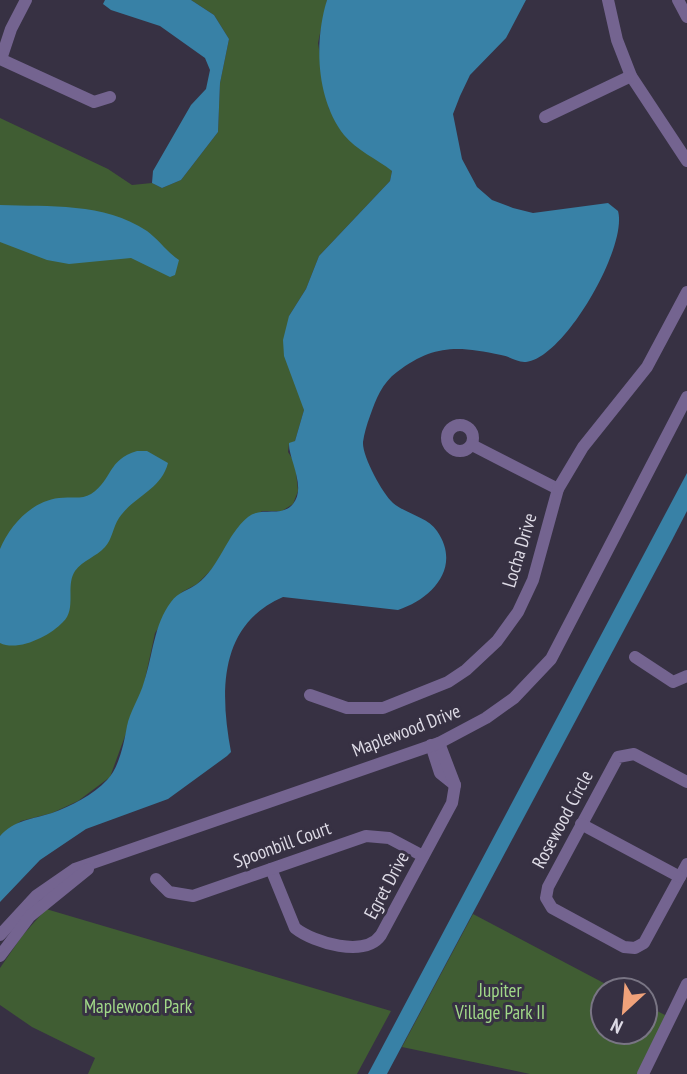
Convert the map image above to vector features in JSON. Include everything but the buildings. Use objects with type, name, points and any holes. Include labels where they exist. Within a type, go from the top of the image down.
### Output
[{"type":"street","points":[[26,0],[0,59],[94,102],[110,97]]},
{"type":"street","points":[[608,0],[617,40],[631,76],[687,161]]},
{"type":"street","points":[[678,0],[687,17]]},
{"type":"street","points":[[545,117],[631,76]]},
{"type":"street","name":"Locha Drive","points":[[310,695],[347,708],[383,708],[431,690],[474,664],[504,633],[524,600],[558,489],[583,447],[634,386],[687,292]]},
{"type":"street","name":"Maplewood Drive","points":[[0,935],[22,909],[55,881],[75,869],[435,744],[486,718],[514,698],[551,659],[687,397]]},
{"type":"street","points":[[472,445],[558,489]]},
{"type":"street","points":[[635,657],[673,682],[687,676]]},
{"type":"street","name":"Egret Drive","points":[[271,869],[295,928],[306,934],[361,948],[373,944],[452,803],[455,785],[442,776],[435,744]]},
{"type":"street","name":"Rosewood Circle","points":[[687,782],[634,754],[623,754],[614,762],[548,887],[546,898],[552,908],[624,947],[635,948],[644,943],[687,864]]},
{"type":"street","points":[[581,824],[680,877]]},
{"type":"street","name":"Spoonbill Court","points":[[156,879],[169,892],[193,896],[372,835],[389,838],[423,856]]},
{"type":"street","name":"Maplewood Drive","points":[[0,956],[30,916],[97,863]]},
{"type":"street","points":[[643,1074],[687,984]]},
{"type":"green space","points":[[191,0],[327,0],[318,43],[329,109],[392,171],[390,181],[319,256],[306,289],[289,316],[304,410],[295,441],[289,444],[288,452],[295,463],[298,491],[293,504],[282,511],[262,511],[237,531],[212,569],[197,584],[182,592],[155,633],[144,684],[110,777],[78,801],[52,813],[21,821],[0,836],[0,118],[108,169],[132,185],[152,183],[162,188],[181,180],[218,132],[220,83],[229,39],[214,15]]},
{"type":"green space","name":"Maplewood Park","points":[[46,909],[391,1011],[357,1074],[88,1074],[95,1058],[32,1027],[0,1005],[0,968],[22,936]]},
{"type":"green space","name":"Jupiter Village Park II","points":[[473,914],[590,976],[589,1046],[651,1046],[637,1074],[530,1074],[402,1047]]},
{"type":"green space","name":"Jupiter Village Park II","points":[[659,1012],[667,1016],[659,1031]]},
{"type":"water","points":[[105,0],[191,0],[214,15],[229,39],[220,83],[218,132],[181,180],[162,188],[152,183],[153,171],[191,105],[206,89],[210,70],[205,58],[160,26],[111,10],[103,4]]},
{"type":"water","points":[[327,0],[526,0],[506,38],[470,75],[460,96],[453,114],[462,159],[477,187],[492,200],[513,208],[533,213],[608,203],[618,211],[619,227],[613,249],[604,273],[575,322],[542,356],[523,362],[472,350],[435,352],[397,372],[380,392],[363,442],[366,456],[393,503],[433,526],[444,544],[445,569],[432,590],[398,610],[283,597],[262,609],[246,625],[235,643],[228,663],[225,707],[231,752],[168,799],[86,829],[40,860],[0,902],[0,836],[18,823],[52,813],[81,800],[101,785],[115,769],[128,720],[144,682],[157,630],[171,602],[205,577],[240,524],[248,517],[259,512],[288,508],[297,497],[298,481],[289,443],[295,441],[304,410],[284,356],[283,340],[289,316],[306,289],[319,256],[390,181],[392,171],[344,135],[328,105],[319,52]]},
{"type":"water","points":[[0,205],[57,206],[113,215],[147,231],[179,260],[175,275],[170,277],[131,258],[69,264],[47,260],[0,242]]},
{"type":"water","points":[[137,451],[147,451],[168,463],[160,480],[119,518],[105,547],[75,571],[67,617],[50,632],[33,641],[16,645],[0,643],[0,549],[10,531],[23,516],[40,504],[59,498],[91,494],[120,459]]},
{"type":"water","points":[[687,473],[687,511],[671,542],[387,1074],[368,1074]]}]
